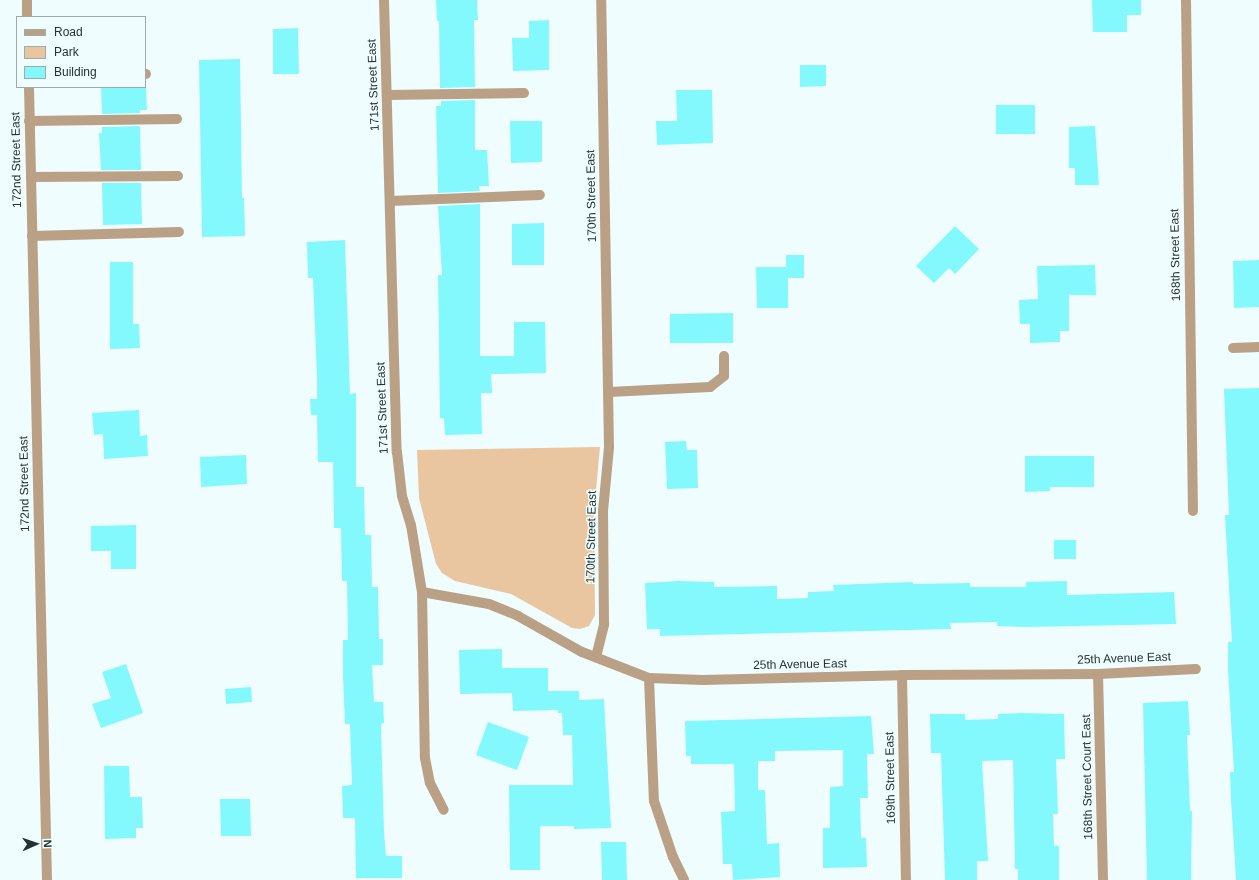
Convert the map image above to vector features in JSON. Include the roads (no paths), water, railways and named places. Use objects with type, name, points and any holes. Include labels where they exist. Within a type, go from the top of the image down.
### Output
[{"type":"street","points":[[26,0],[27,16]]},
{"type":"street","name":"171st Street East","points":[[384,0],[398,452],[402,496],[411,526],[422,592],[425,758],[430,783],[444,810]]},
{"type":"street","name":"170th Street East","points":[[596,657],[604,624],[603,512],[610,447],[601,0]]},
{"type":"street","name":"168th Street East","points":[[1186,0],[1193,511]]},
{"type":"street","name":"172nd Street East","points":[[28,88],[47,880]]},
{"type":"street","points":[[387,95],[524,93]]},
{"type":"street","points":[[29,122],[177,119]]},
{"type":"street","points":[[31,177],[178,176]]},
{"type":"street","points":[[390,201],[540,196]]},
{"type":"street","points":[[32,236],[179,232]]},
{"type":"street","points":[[1232,348],[1259,347]]},
{"type":"street","points":[[609,392],[710,388],[724,376],[724,356]]},
{"type":"street","name":"25th Avenue East","points":[[422,592],[489,604],[596,657],[649,678],[703,680],[902,675],[1098,674],[1196,669]]},
{"type":"street","name":"168th Street Court East","points":[[1098,674],[1104,880]]},
{"type":"street","name":"169th Street East","points":[[902,675],[906,880]]},
{"type":"street","points":[[649,678],[654,801],[673,857],[684,880]]}]
